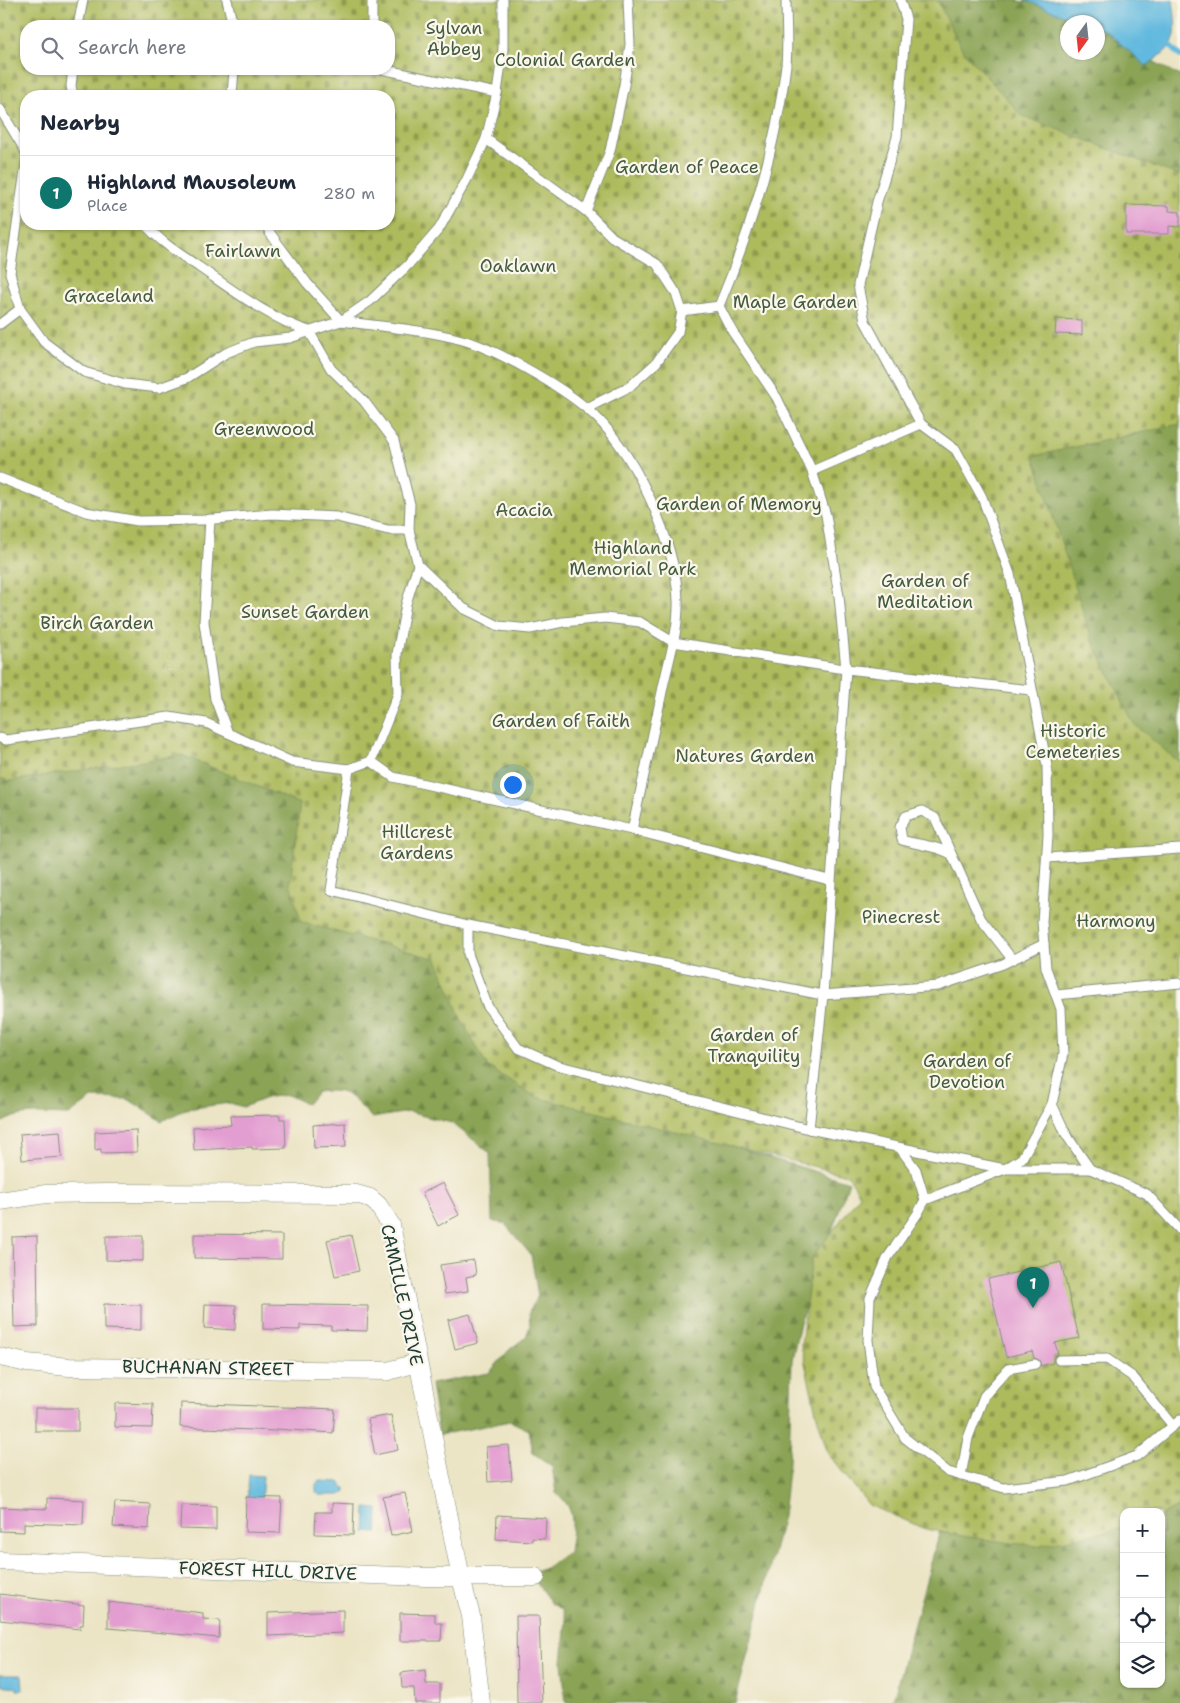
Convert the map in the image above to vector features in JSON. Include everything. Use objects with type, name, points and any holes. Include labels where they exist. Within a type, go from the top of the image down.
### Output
[{"type":"street","name":"CAMILLE DRIVE","points":[[0,1201],[46,1194],[296,1192],[356,1194],[370,1198],[378,1205],[391,1225],[461,1578],[472,1616],[481,1703]]},
{"type":"street","name":"BUCHANAN STREET","points":[[0,1357],[27,1363],[69,1367],[388,1370],[417,1363]]},
{"type":"street","name":"FOREST HILL DRIVE","points":[[0,1562],[461,1578],[536,1577]]},
{"type":"lane","points":[[79,20],[84,0]]},
{"type":"lane","points":[[227,0],[232,20]]},
{"type":"lane","points":[[372,0],[372,20]]},
{"type":"lane","points":[[20,205],[10,273],[20,309],[44,342],[84,372],[125,384],[159,388],[187,378],[226,353],[254,342],[290,338],[341,321],[370,301],[408,265],[439,229],[486,139],[497,93],[503,49],[503,0]]},
{"type":"lane","points":[[586,211],[610,151],[624,85],[630,45],[628,0]]},
{"type":"lane","points":[[786,0],[786,63],[773,143],[751,223],[719,306],[732,331],[777,398],[812,471],[826,515],[839,596],[846,669],[829,880],[823,995],[809,1129]]},
{"type":"lane","points":[[900,0],[906,19],[897,137],[877,202],[858,285],[865,321],[921,424],[956,450],[982,497],[1010,574],[1047,766],[1047,858],[1042,922],[1046,968],[1061,1009],[1064,1054],[1052,1104],[1022,1158],[1005,1169],[924,1200]]},
{"type":"lane","points":[[395,72],[497,93]]},
{"type":"lane","points":[[72,75],[72,90]]},
{"type":"lane","points":[[232,90],[234,75]]},
{"type":"lane","points":[[0,109],[20,141]]},
{"type":"lane","points":[[486,139],[586,211],[612,237],[657,264],[676,293],[682,311],[678,332],[656,364],[628,387],[587,408]]},
{"type":"lane","points":[[0,738],[6,740],[170,717],[206,724],[292,762],[348,769],[371,761],[398,694],[397,654],[406,604],[418,565],[409,530],[410,504],[394,441],[364,401],[331,369],[309,332],[284,323],[156,237],[150,230]]},
{"type":"lane","points":[[269,230],[308,283],[341,321],[417,331],[474,344],[528,371],[587,408],[618,443],[650,498],[672,555],[678,602],[673,642],[632,830]]},
{"type":"lane","points":[[682,311],[719,306]]},
{"type":"lane","points":[[0,324],[20,309]]},
{"type":"lane","points":[[812,471],[921,424]]},
{"type":"lane","points":[[0,478],[86,512],[138,521],[210,519],[272,514],[337,517],[388,530],[409,530]]},
{"type":"lane","points":[[210,519],[204,622],[215,699],[228,733]]},
{"type":"lane","points":[[418,565],[463,608],[499,626],[530,629],[605,618],[640,622],[673,642],[846,669],[1031,690]]},
{"type":"lane","points":[[371,761],[393,777],[632,830],[829,880]]},
{"type":"lane","points":[[348,769],[331,890],[468,925],[823,995],[938,986],[1012,959],[1044,944]]},
{"type":"lane","points":[[949,853],[936,846],[917,845],[902,840],[900,827],[906,816],[922,811],[936,818],[949,853],[981,920],[1012,959]]},
{"type":"lane","points":[[1047,858],[1180,849]]},
{"type":"lane","points":[[468,925],[468,954],[488,1008],[518,1048],[556,1066],[809,1129],[1005,1169],[1090,1169],[1147,1194],[1180,1230]]},
{"type":"lane","points":[[1056,996],[1180,983]]},
{"type":"lane","points":[[1052,1104],[1066,1136],[1090,1169]]},
{"type":"lane","points":[[900,1148],[916,1170],[924,1200],[918,1214],[888,1257],[870,1298],[868,1340],[874,1387],[906,1438],[948,1472],[1004,1488],[1068,1481],[1138,1456],[1176,1423],[1133,1377],[1107,1359],[1059,1360]]},
{"type":"lane","points":[[961,1476],[968,1438],[984,1396],[1008,1370],[1035,1364]]},
{"type":"green space","name":"Highland Memorial Park","points":[[0,0],[937,0],[963,51],[1022,116],[1180,176],[1180,424],[1034,456],[1092,640],[1134,724],[1180,763],[1180,1506],[1165,1513],[1165,1508],[1120,1508],[1120,1529],[1036,1546],[974,1538],[926,1529],[869,1505],[828,1454],[816,1412],[801,1345],[812,1258],[860,1195],[848,1175],[536,1097],[487,1066],[462,1021],[437,959],[301,922],[290,883],[300,804],[182,755],[10,781],[0,778]]},
{"type":"green space","points":[[899,0],[1015,0],[1025,2],[1043,0],[1081,15],[1060,15],[1060,60],[1105,60],[1105,27],[1113,39],[1180,76],[1180,204],[1072,181]]},
{"type":"green space","points":[[918,355],[1067,440],[1131,436],[1180,420],[1180,779],[1138,806]]},
{"type":"green space","points":[[143,727],[250,761],[450,927],[689,1133],[849,1182],[800,1322],[792,1360],[789,1462],[783,1516],[735,1703],[566,1703],[562,1662],[566,1620],[562,1609],[552,1604],[530,1574],[545,1568],[569,1552],[572,1527],[571,1512],[563,1499],[556,1493],[552,1466],[533,1453],[529,1430],[510,1421],[439,1435],[431,1384],[489,1373],[510,1349],[526,1337],[530,1326],[529,1312],[538,1296],[531,1255],[505,1224],[492,1221],[490,1153],[452,1123],[408,1112],[372,1118],[354,1099],[336,1091],[317,1092],[307,1104],[288,1095],[269,1097],[243,1107],[230,1103],[186,1109],[162,1121],[128,1099],[92,1098],[69,1115],[27,1115],[11,1118],[3,1122],[0,1121],[0,756]]},
{"type":"green space","points":[[1180,1464],[1180,1703],[892,1703],[941,1527]]},
{"type":"water","points":[[1024,0],[1173,0],[1176,23],[1174,39],[1165,52],[1146,66],[1105,30],[1105,15],[1064,15]]},
{"type":"water","points":[[249,1475],[263,1476],[261,1502],[247,1501]]},
{"type":"water","points":[[319,1481],[340,1482],[346,1488],[346,1491],[340,1495],[319,1495],[316,1492],[316,1484]]},
{"type":"water","points":[[366,1508],[378,1509],[377,1533],[365,1532]]},
{"type":"water","points":[[0,1675],[22,1675],[23,1690],[17,1690],[17,1687],[0,1685]]},
{"type":"building","points":[[1126,205],[1169,206],[1169,211],[1180,212],[1180,227],[1169,226],[1169,234],[1126,234]]},
{"type":"building","points":[[1056,319],[1082,320],[1082,335],[1055,334]]},
{"type":"building","points":[[280,1115],[280,1119],[285,1119],[286,1148],[252,1149],[252,1147],[194,1150],[193,1127],[231,1125],[230,1116]]},
{"type":"building","points":[[345,1123],[346,1147],[314,1148],[313,1125]]},
{"type":"building","points":[[136,1130],[137,1152],[101,1153],[101,1149],[95,1150],[95,1132]]},
{"type":"building","points":[[60,1131],[62,1157],[22,1160],[20,1134]]},
{"type":"building","points":[[443,1183],[459,1215],[438,1226],[422,1193]]},
{"type":"building","points":[[194,1234],[282,1235],[282,1259],[194,1258]]},
{"type":"building","points":[[351,1235],[359,1271],[335,1276],[327,1240]]},
{"type":"building","points":[[37,1236],[38,1326],[14,1327],[12,1237]]},
{"type":"building","points":[[106,1236],[143,1236],[143,1261],[106,1260]]},
{"type":"building","points":[[474,1260],[476,1275],[466,1277],[468,1291],[445,1294],[440,1265]]},
{"type":"building","points":[[1061,1262],[1079,1338],[1055,1343],[1058,1354],[1053,1357],[1053,1363],[1041,1366],[1039,1360],[1034,1358],[1032,1351],[1006,1357],[988,1279]]},
{"type":"building","points":[[104,1304],[141,1305],[141,1330],[104,1329]]},
{"type":"building","points":[[205,1304],[236,1305],[235,1330],[204,1328]]},
{"type":"building","points":[[263,1304],[368,1306],[367,1331],[331,1330],[331,1326],[300,1325],[300,1330],[263,1329]]},
{"type":"building","points":[[470,1314],[478,1343],[455,1349],[448,1320]]},
{"type":"building","points":[[115,1403],[153,1404],[152,1428],[115,1427]]},
{"type":"building","points":[[181,1403],[335,1409],[333,1433],[276,1429],[276,1431],[180,1427]]},
{"type":"building","points":[[35,1408],[78,1408],[78,1431],[35,1431]]},
{"type":"building","points":[[391,1415],[398,1450],[375,1455],[368,1419]]},
{"type":"building","points":[[509,1445],[512,1480],[488,1482],[486,1447]]},
{"type":"building","points":[[405,1493],[413,1531],[391,1536],[383,1497]]},
{"type":"building","points":[[246,1497],[282,1498],[280,1533],[245,1532]]},
{"type":"building","points":[[47,1498],[84,1500],[83,1525],[24,1523],[24,1532],[0,1531],[0,1507],[47,1509]]},
{"type":"building","points":[[115,1502],[150,1504],[149,1529],[113,1527]]},
{"type":"building","points":[[332,1503],[354,1504],[353,1535],[315,1534],[316,1512],[332,1512]]},
{"type":"building","points":[[181,1505],[216,1506],[216,1530],[180,1529]]},
{"type":"building","points":[[497,1515],[546,1518],[545,1539],[532,1538],[532,1541],[496,1539]]},
{"type":"building","points":[[0,1594],[84,1605],[83,1625],[80,1625],[80,1629],[0,1620]]},
{"type":"building","points":[[108,1602],[203,1613],[203,1619],[220,1620],[219,1638],[108,1628]]},
{"type":"building","points":[[343,1610],[343,1633],[268,1636],[268,1613]]},
{"type":"building","points":[[400,1613],[435,1614],[435,1623],[442,1623],[441,1641],[400,1641]]},
{"type":"building","points":[[516,1616],[539,1616],[542,1703],[517,1703]]},
{"type":"building","points":[[425,1670],[426,1684],[440,1684],[440,1703],[415,1703],[414,1688],[402,1688],[401,1673]]},
{"type":"waterway","points":[[1171,46],[1180,56]]},
{"type":"place","name":"Highland Mausoleum","points":[[1033,1308]]},
{"type":"park label","name":"Sylvan Abbey","points":[[454,38]]},
{"type":"park label","name":"Colonial Garden","points":[[565,60]]},
{"type":"park label","name":"Garden of Peace","points":[[687,167]]},
{"type":"park label","name":"Fairlawn","points":[[243,251]]},
{"type":"park label","name":"Oaklawn","points":[[518,266]]},
{"type":"park label","name":"Graceland","points":[[109,296]]},
{"type":"park label","name":"Maple Garden","points":[[795,302]]},
{"type":"park label","name":"Greenwood","points":[[264,429]]},
{"type":"park label","name":"Garden of Memory","points":[[739,504]]},
{"type":"park label","name":"Acacia","points":[[524,510]]},
{"type":"park label","name":"Garden of Meditation","points":[[925,591]]},
{"type":"park label","name":"Sunset Garden","points":[[305,612]]},
{"type":"park label","name":"Birch Garden","points":[[97,623]]},
{"type":"park label","name":"Garden of Faith","points":[[561,721]]},
{"type":"park label","name":"Historic Cemeteries","points":[[1073,741]]},
{"type":"park label","name":"Natures Garden","points":[[745,756]]},
{"type":"park label","name":"Hillcrest Gardens","points":[[417,842]]},
{"type":"park label","name":"Pinecrest","points":[[901,917]]},
{"type":"park label","name":"Harmony","points":[[1116,921]]},
{"type":"park label","name":"Garden of Tranquility","points":[[754,1045]]},
{"type":"park label","name":"Garden of Devotion","points":[[967,1071]]}]
